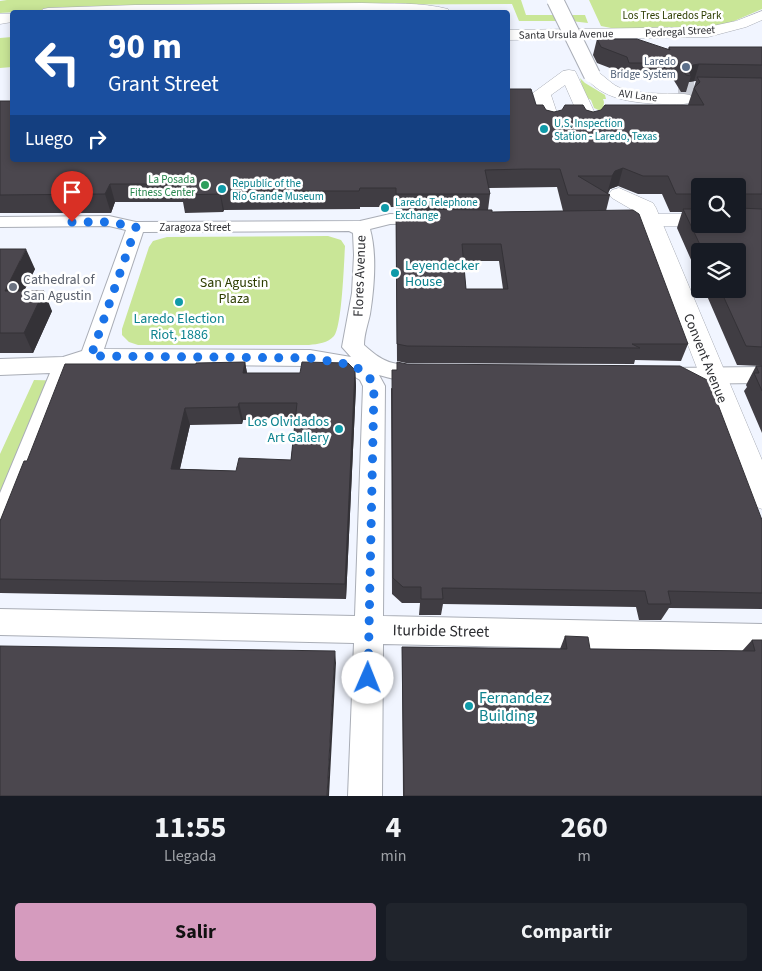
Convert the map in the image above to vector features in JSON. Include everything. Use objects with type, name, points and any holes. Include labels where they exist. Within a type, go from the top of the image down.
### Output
[{"type":"main road","points":[[542,0],[568,57],[571,68],[568,75],[566,92],[570,122],[542,93],[568,75]]},
{"type":"main road","name":"AVI Lane","points":[[555,0],[594,77],[611,91],[621,94],[681,93]]},
{"type":"main road","points":[[84,10],[420,10]]},
{"type":"main road","name":"Pedregal Street","points":[[625,34],[708,32],[741,24],[762,15]]},
{"type":"main road","points":[[510,22],[578,26],[592,31]]},
{"type":"main road","name":"Santa Ursula Avenue","points":[[510,35],[592,31],[625,34]]},
{"type":"main road","points":[[619,194],[641,216],[691,219]]},
{"type":"main road","name":"Convent Avenue","points":[[641,216],[714,376],[762,496]]},
{"type":"street","name":"Zaragoza Street","points":[[0,222],[109,222],[136,227],[360,226],[390,219],[443,219]]},
{"type":"street","name":"Flores Avenue","points":[[353,347],[360,313],[364,234],[360,226]]},
{"type":"street","points":[[91,356],[136,227]]},
{"type":"street","points":[[310,358],[353,347],[377,373]]},
{"type":"street","points":[[0,367],[64,365],[91,356],[310,358],[353,365],[377,373],[445,374]]},
{"type":"street","points":[[0,524],[64,365]]},
{"type":"street","points":[[365,796],[374,386],[377,373]]},
{"type":"street","points":[[651,375],[762,375]]},
{"type":"street","name":"Iturbide Street","points":[[0,622],[762,638]]},
{"type":"green space","points":[[521,0],[526,15],[585,15],[588,23],[571,21],[519,21],[512,4],[112,6],[10,10],[10,12],[0,13],[0,1]]},
{"type":"green space","name":"Los Tres Laredos Park","points":[[589,0],[762,0],[762,9],[725,25],[712,27],[621,30],[601,26]]},
{"type":"green space","points":[[10,37],[10,67],[0,68],[0,38]]},
{"type":"green space","points":[[580,78],[605,95],[606,99],[603,99],[603,112],[594,108],[591,100],[585,97]]},
{"type":"green space","name":"San Agustin Plaza","points":[[328,236],[341,240],[345,246],[339,320],[334,336],[329,340],[309,345],[138,345],[129,342],[122,335],[122,329],[149,247],[153,241],[167,237]]},
{"type":"green space","points":[[34,380],[72,381],[0,563],[0,454]]},
{"type":"building","points":[[597,39],[637,39],[670,50],[669,47],[762,47],[762,65],[699,64],[693,65],[689,70],[691,76],[686,75],[678,63],[629,63],[627,57],[601,47]]},
{"type":"building","points":[[697,77],[762,78],[762,194],[746,194],[746,178],[691,178],[691,194],[676,194],[668,176],[643,176],[623,168],[615,171],[612,176],[578,176],[610,195],[568,195],[560,169],[525,169],[485,170],[490,194],[396,194],[396,188],[360,188],[359,191],[220,191],[220,194],[181,195],[184,184],[110,184],[105,194],[0,195],[0,101],[10,101],[10,162],[510,162],[510,89],[531,89],[536,105],[543,105],[546,110],[554,112],[562,110],[565,105],[583,105],[586,110],[593,112],[601,110],[605,105],[704,105],[694,88],[700,82]]},
{"type":"building","points":[[746,208],[762,209],[762,347],[746,346],[724,298],[746,298],[746,243],[699,243],[694,233],[746,233]]},
{"type":"building","points":[[396,209],[492,210],[492,212],[633,210],[639,214],[688,344],[632,344],[640,348],[407,346],[397,344]],"holes":[[[462,244],[501,244],[508,289],[466,289]]]},
{"type":"building","points":[[683,209],[691,209],[691,226]]},
{"type":"building","points":[[0,249],[26,249],[5,291],[44,291],[24,333],[0,333]]},
{"type":"building","points":[[245,362],[243,373],[300,373],[302,362],[348,363],[355,370],[345,584],[0,579],[0,521],[24,461],[27,461],[65,364]],"holes":[[[239,403],[297,403],[291,460],[239,458],[236,471],[171,469],[185,408],[238,407]]]},
{"type":"building","points":[[397,362],[407,364],[680,366],[709,381],[762,520],[762,593],[668,591],[671,604],[648,604],[645,591],[442,588],[443,599],[421,599],[421,587],[403,587],[393,578],[392,370],[397,370]]},
{"type":"building","points":[[756,366],[762,366],[762,391],[754,373],[759,373]]},
{"type":"building","points":[[565,636],[588,637],[590,649],[755,651],[752,640],[762,640],[762,796],[404,796],[402,647],[567,649]]},
{"type":"building","points":[[0,646],[335,651],[327,796],[0,796]]},
{"type":"tunnel","points":[[678,88],[694,88]]},
{"type":"place","name":"Laredo Bridge System","points":[[686,67]]},
{"type":"place","name":"U.S. Inspection Station - Laredo, Texas","points":[[544,129]]},
{"type":"place","name":"La Posada Fitness Center","points":[[205,185]]},
{"type":"place","name":"Republic of the Rio Grande Museum","points":[[222,189]]},
{"type":"place","name":"Laredo Telephone Exchange","points":[[385,208]]},
{"type":"place","name":"Leyendecker House","points":[[395,273]]},
{"type":"place","name":"Cathedral of San Agustin","points":[[13,287]]},
{"type":"place","name":"Laredo Election Riot, 1886","points":[[179,302]]},
{"type":"place","name":"Los Olvidados Art Gallery","points":[[339,429]]},
{"type":"place","name":"Fernandez Building","points":[[469,706]]},
{"type":"route","points":[[72,222],[109,222],[136,227],[91,356],[310,358],[325,362],[353,365],[361,369],[372,380],[374,386],[368,678]]}]
